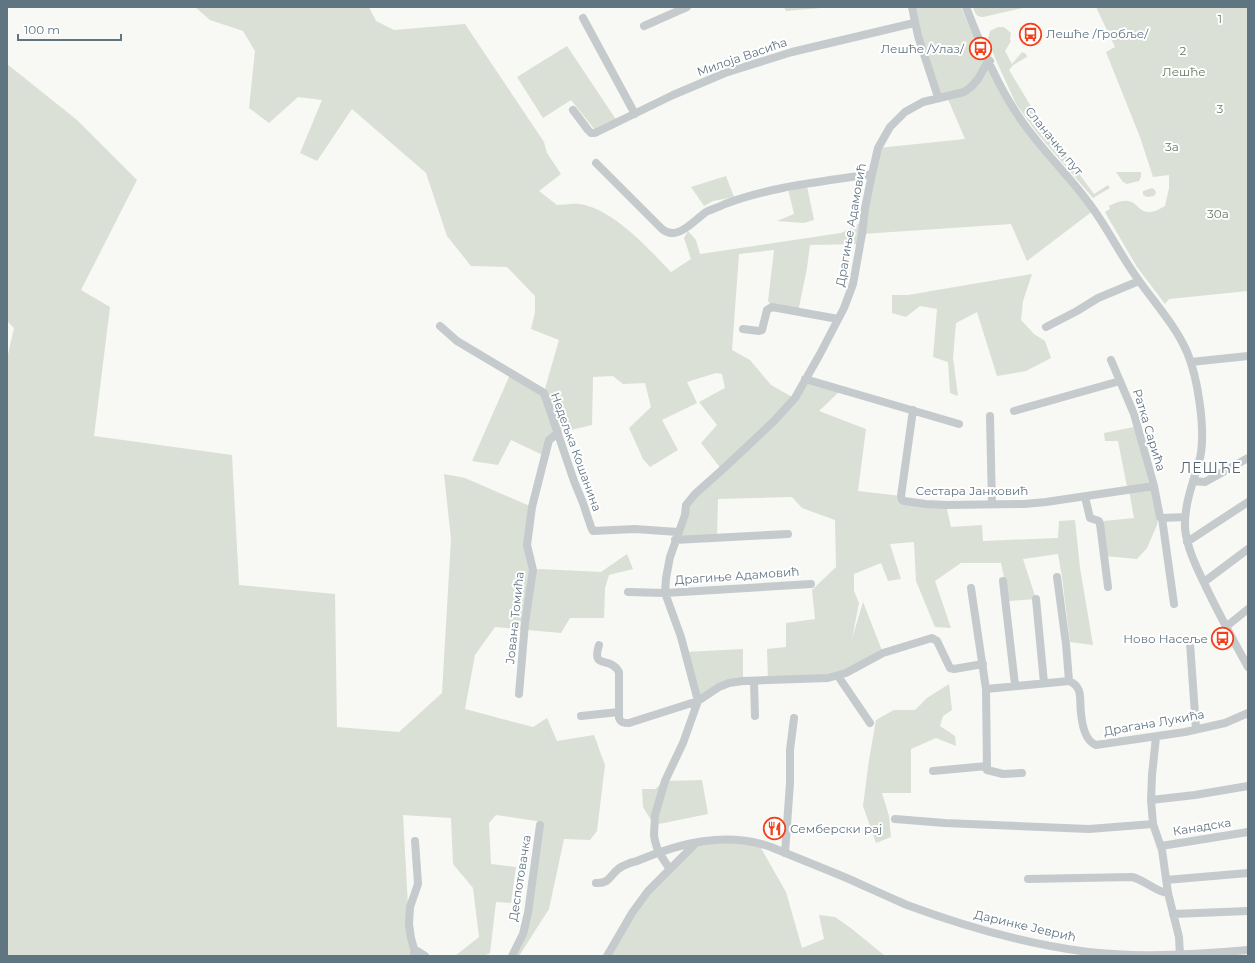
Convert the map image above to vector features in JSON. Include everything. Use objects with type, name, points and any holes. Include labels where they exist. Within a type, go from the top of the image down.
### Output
[{"type":"street","points":[[644,26],[687,7]]},
{"type":"street","points":[[912,7],[914,23],[938,97]]},
{"type":"street","name":"Сланачки пут","points":[[966,7],[1006,97],[1024,124],[1088,201],[1139,281],[1176,331],[1191,362],[1196,383],[1201,423],[1200,458],[1185,517],[1187,542],[1204,582],[1248,666]]},
{"type":"street","points":[[583,18],[635,114]]},
{"type":"street","name":"Милоја Васића","points":[[573,110],[588,130],[593,134],[706,80],[739,68],[792,52],[914,23]]},
{"type":"street","name":"Драгиње Адамовић","points":[[698,701],[681,637],[665,593],[666,578],[677,536],[685,515],[686,504],[795,398],[838,319],[848,300],[853,284],[865,208],[880,142],[894,122],[912,107],[938,97],[959,94],[971,87],[978,79],[987,63],[990,61]]},
{"type":"street","points":[[596,163],[662,229],[671,234],[684,229],[707,212],[738,200],[786,187],[872,174]]},
{"type":"street","points":[[1046,327],[1078,311],[1098,298],[1139,281]]},
{"type":"street","points":[[743,329],[762,330],[767,310],[772,307],[838,319]]},
{"type":"street","name":"Недељка Кошанина","points":[[440,326],[457,341],[544,393],[590,528],[593,531],[635,530],[677,536]]},
{"type":"street","points":[[1191,362],[1248,356]]},
{"type":"street","name":"Ратка Сарића","points":[[1111,360],[1134,414],[1154,486],[1159,515],[1162,518],[1174,604]]},
{"type":"street","points":[[805,379],[959,424]]},
{"type":"street","name":"Ратка Сарића","points":[[1014,411],[1120,381]]},
{"type":"street","name":"Сестара Јанковић","points":[[912,410],[901,496],[902,500],[907,502],[926,504],[1046,502],[1154,486]]},
{"type":"street","points":[[990,416],[992,504]]},
{"type":"street","name":"Јована Томића","points":[[519,694],[525,623],[533,570],[527,545],[532,507],[549,440],[558,433]]},
{"type":"street","points":[[1193,481],[1205,482],[1248,458]]},
{"type":"street","points":[[1085,497],[1090,518],[1099,521],[1100,524],[1108,587]]},
{"type":"street","points":[[1187,542],[1248,502]]},
{"type":"street","points":[[1162,518],[1185,517]]},
{"type":"street","points":[[677,536],[788,534]]},
{"type":"street","points":[[1204,582],[1248,549]]},
{"type":"street","points":[[986,689],[1069,681],[1066,644],[1057,577]]},
{"type":"street","points":[[1003,581],[1015,686]]},
{"type":"street","name":"Драгиње Адамовић","points":[[665,593],[811,584]]},
{"type":"street","points":[[971,588],[986,689],[987,770],[1003,774],[1022,773]]},
{"type":"street","points":[[628,592],[665,593]]},
{"type":"street","points":[[1036,599],[1044,683]]},
{"type":"street","points":[[1227,626],[1248,609]]},
{"type":"street","points":[[599,645],[596,654],[597,659],[601,662],[613,665],[619,672],[620,721],[629,723],[698,701],[719,687],[729,683],[828,678],[838,676],[883,653],[932,638],[937,641],[950,668],[954,669],[983,664]]},
{"type":"street","points":[[1190,643],[1196,729]]},
{"type":"street","points":[[838,676],[870,723]]},
{"type":"street","points":[[754,681],[755,716]]},
{"type":"street","name":"Драгана Лукића","points":[[1069,681],[1076,685],[1079,690],[1081,714],[1086,736],[1092,744],[1096,745],[1156,737],[1225,723],[1248,713]]},
{"type":"street","points":[[669,868],[658,851],[654,835],[655,815],[666,781],[698,701]]},
{"type":"street","points":[[581,716],[619,712]]},
{"type":"street","points":[[785,853],[790,783],[790,750],[794,718]]},
{"type":"street","points":[[1156,737],[1151,800],[1153,824],[1161,846],[1168,893],[1179,937],[1180,955]]},
{"type":"street","points":[[933,771],[987,766]]},
{"type":"street","points":[[1151,800],[1195,795],[1248,786]]},
{"type":"street","points":[[895,819],[1089,830],[1153,824]]},
{"type":"street","name":"Деспотовачка","points":[[512,956],[522,934],[528,913],[540,825]]},
{"type":"street","name":"Канадска","points":[[1161,846],[1248,832]]},
{"type":"street","name":"Даринке Јеврић","points":[[658,851],[715,839],[731,839],[758,843],[908,905],[977,929],[1046,945],[1088,952],[1125,954],[1180,955],[1248,950]]},
{"type":"street","points":[[415,841],[418,884],[410,908],[409,924],[414,954],[418,951],[425,956]]},
{"type":"street","points":[[607,956],[632,913],[644,896],[669,868],[695,843]]},
{"type":"street","points":[[596,883],[608,881],[617,870],[623,866],[658,851]]},
{"type":"street","points":[[1166,880],[1248,873]]},
{"type":"street","points":[[1028,879],[1132,877],[1138,878],[1161,892],[1168,893]]},
{"type":"street","points":[[1173,914],[1248,911]]},
{"type":"green space","points":[[195,7],[369,7],[376,21],[394,30],[465,24],[544,142],[547,153],[561,174],[539,191],[557,205],[579,204],[591,207],[604,213],[629,230],[671,272],[691,259],[684,238],[688,231],[696,240],[700,254],[841,233],[864,221],[878,148],[965,139],[947,97],[938,97],[912,7],[961,7],[975,40],[980,38],[1006,97],[1094,210],[1027,261],[1011,224],[862,234],[861,244],[810,245],[798,312],[772,307],[768,301],[774,250],[739,254],[732,350],[750,360],[771,385],[794,398],[805,379],[841,390],[819,411],[866,429],[858,491],[901,496],[901,498],[946,505],[951,527],[982,525],[983,541],[1058,538],[1059,521],[1075,520],[1080,568],[1093,645],[1070,642],[1058,554],[1023,559],[1036,599],[1009,601],[1001,563],[961,563],[935,581],[951,628],[935,627],[916,581],[914,542],[890,544],[901,579],[888,581],[881,563],[854,574],[854,591],[859,603],[852,639],[863,602],[883,653],[847,673],[768,681],[767,649],[786,647],[786,623],[815,619],[812,590],[836,567],[835,520],[802,508],[792,497],[718,499],[717,537],[675,540],[686,505],[722,470],[701,443],[717,425],[699,402],[725,388],[722,374],[716,373],[687,382],[697,403],[662,420],[678,450],[650,467],[643,459],[629,428],[651,407],[645,383],[623,384],[613,376],[593,377],[592,425],[558,433],[545,456],[511,440],[498,465],[472,461],[512,370],[544,392],[559,340],[531,329],[535,312],[535,296],[507,267],[471,266],[447,236],[426,173],[352,109],[317,161],[300,153],[322,100],[298,97],[269,123],[249,108],[255,51],[243,31],[210,20]]},
{"type":"green space","points":[[784,7],[821,7],[821,8],[786,11]]},
{"type":"green space","points":[[973,7],[1027,7],[981,17],[975,13]]},
{"type":"green space","name":"Лешће","points":[[1096,7],[1248,7],[1248,291],[1169,299],[1165,304],[1137,267],[1106,214],[1105,212],[1110,209],[1109,206],[1122,201],[1130,201],[1147,212],[1154,211],[1165,206],[1169,188],[1169,175],[1153,177],[1140,137],[1106,52],[1115,47]]},
{"type":"green space","points":[[998,27],[1004,27],[1011,33],[1011,41],[1005,51],[1012,64],[1022,52],[1026,54],[1027,57],[1013,65],[1009,70],[1038,118],[1094,194],[1108,185],[1110,188],[1093,198],[1037,133],[1016,104],[988,39],[990,31]]},
{"type":"green space","points":[[567,46],[617,121],[595,130],[571,100],[543,118],[517,77]]},
{"type":"green space","points":[[7,64],[77,120],[137,180],[81,290],[110,307],[94,436],[232,455],[239,585],[335,594],[337,727],[399,732],[442,693],[451,539],[444,474],[465,478],[532,507],[527,545],[533,570],[540,569],[601,572],[627,554],[633,569],[609,575],[605,588],[604,618],[570,618],[561,633],[495,627],[475,655],[465,709],[533,727],[547,718],[557,741],[594,735],[605,765],[597,831],[590,840],[564,839],[549,909],[519,956],[515,956],[528,905],[543,822],[496,815],[489,823],[491,864],[516,867],[511,903],[496,902],[490,953],[484,956],[455,956],[479,937],[473,888],[453,864],[451,818],[403,815],[409,924],[417,956],[7,956],[7,359],[14,328],[7,321]]},
{"type":"green space","points":[[1116,172],[1141,172],[1141,177],[1139,181],[1127,184],[1123,182]]},
{"type":"green space","points":[[726,176],[734,197],[713,201],[704,206],[691,187]]},
{"type":"green space","points":[[807,186],[814,220],[804,223],[777,221],[794,214],[788,189]]},
{"type":"green space","points":[[1152,188],[1156,193],[1154,196],[1147,197],[1143,195],[1143,191]]},
{"type":"green space","points":[[1032,274],[1023,301],[1021,320],[1034,334],[1045,341],[1051,358],[1026,371],[997,376],[977,312],[956,323],[953,358],[958,396],[950,393],[948,362],[933,357],[937,309],[920,306],[906,317],[892,313],[892,295],[908,295]]},
{"type":"green space","points":[[1134,427],[1149,484],[1127,487],[1118,441],[1105,441],[1104,433]]},
{"type":"green space","points":[[1154,486],[1159,515],[1157,525],[1147,548],[1137,559],[1105,556],[1100,524],[1104,521],[1134,518],[1129,490]]},
{"type":"green space","points":[[743,649],[743,681],[729,683],[698,701],[686,652]]},
{"type":"green space","points":[[949,684],[952,710],[943,716],[940,726],[955,736],[956,746],[936,738],[911,749],[911,793],[882,793],[889,816],[891,837],[876,843],[863,806],[876,720],[894,710],[915,710],[927,698]]},
{"type":"green space","points":[[702,780],[708,814],[654,825],[643,807],[642,789],[655,789],[665,781]]},
{"type":"green space","points":[[695,843],[758,843],[786,892],[802,948],[824,939],[819,915],[835,917],[885,956],[607,956],[632,913]]},
{"type":"place","name":"Лешће /Гробље/","points":[[1031,34]]},
{"type":"place","name":"Лешће /Улаз/","points":[[980,49]]},
{"type":"place","name":"Ново Насеље","points":[[1223,639]]},
{"type":"place","name":"Семберски рај","points":[[775,829]]},
{"type":"district","name":"ЛЕШЋЕ","points":[[1211,468]]},
{"type":"park label","name":"1","points":[[1220,19]]},
{"type":"park label","name":"2","points":[[1183,51]]},
{"type":"park label","name":"3","points":[[1220,109]]},
{"type":"park label","name":"3a","points":[[1172,147]]},
{"type":"park label","name":"30a","points":[[1218,214]]}]
